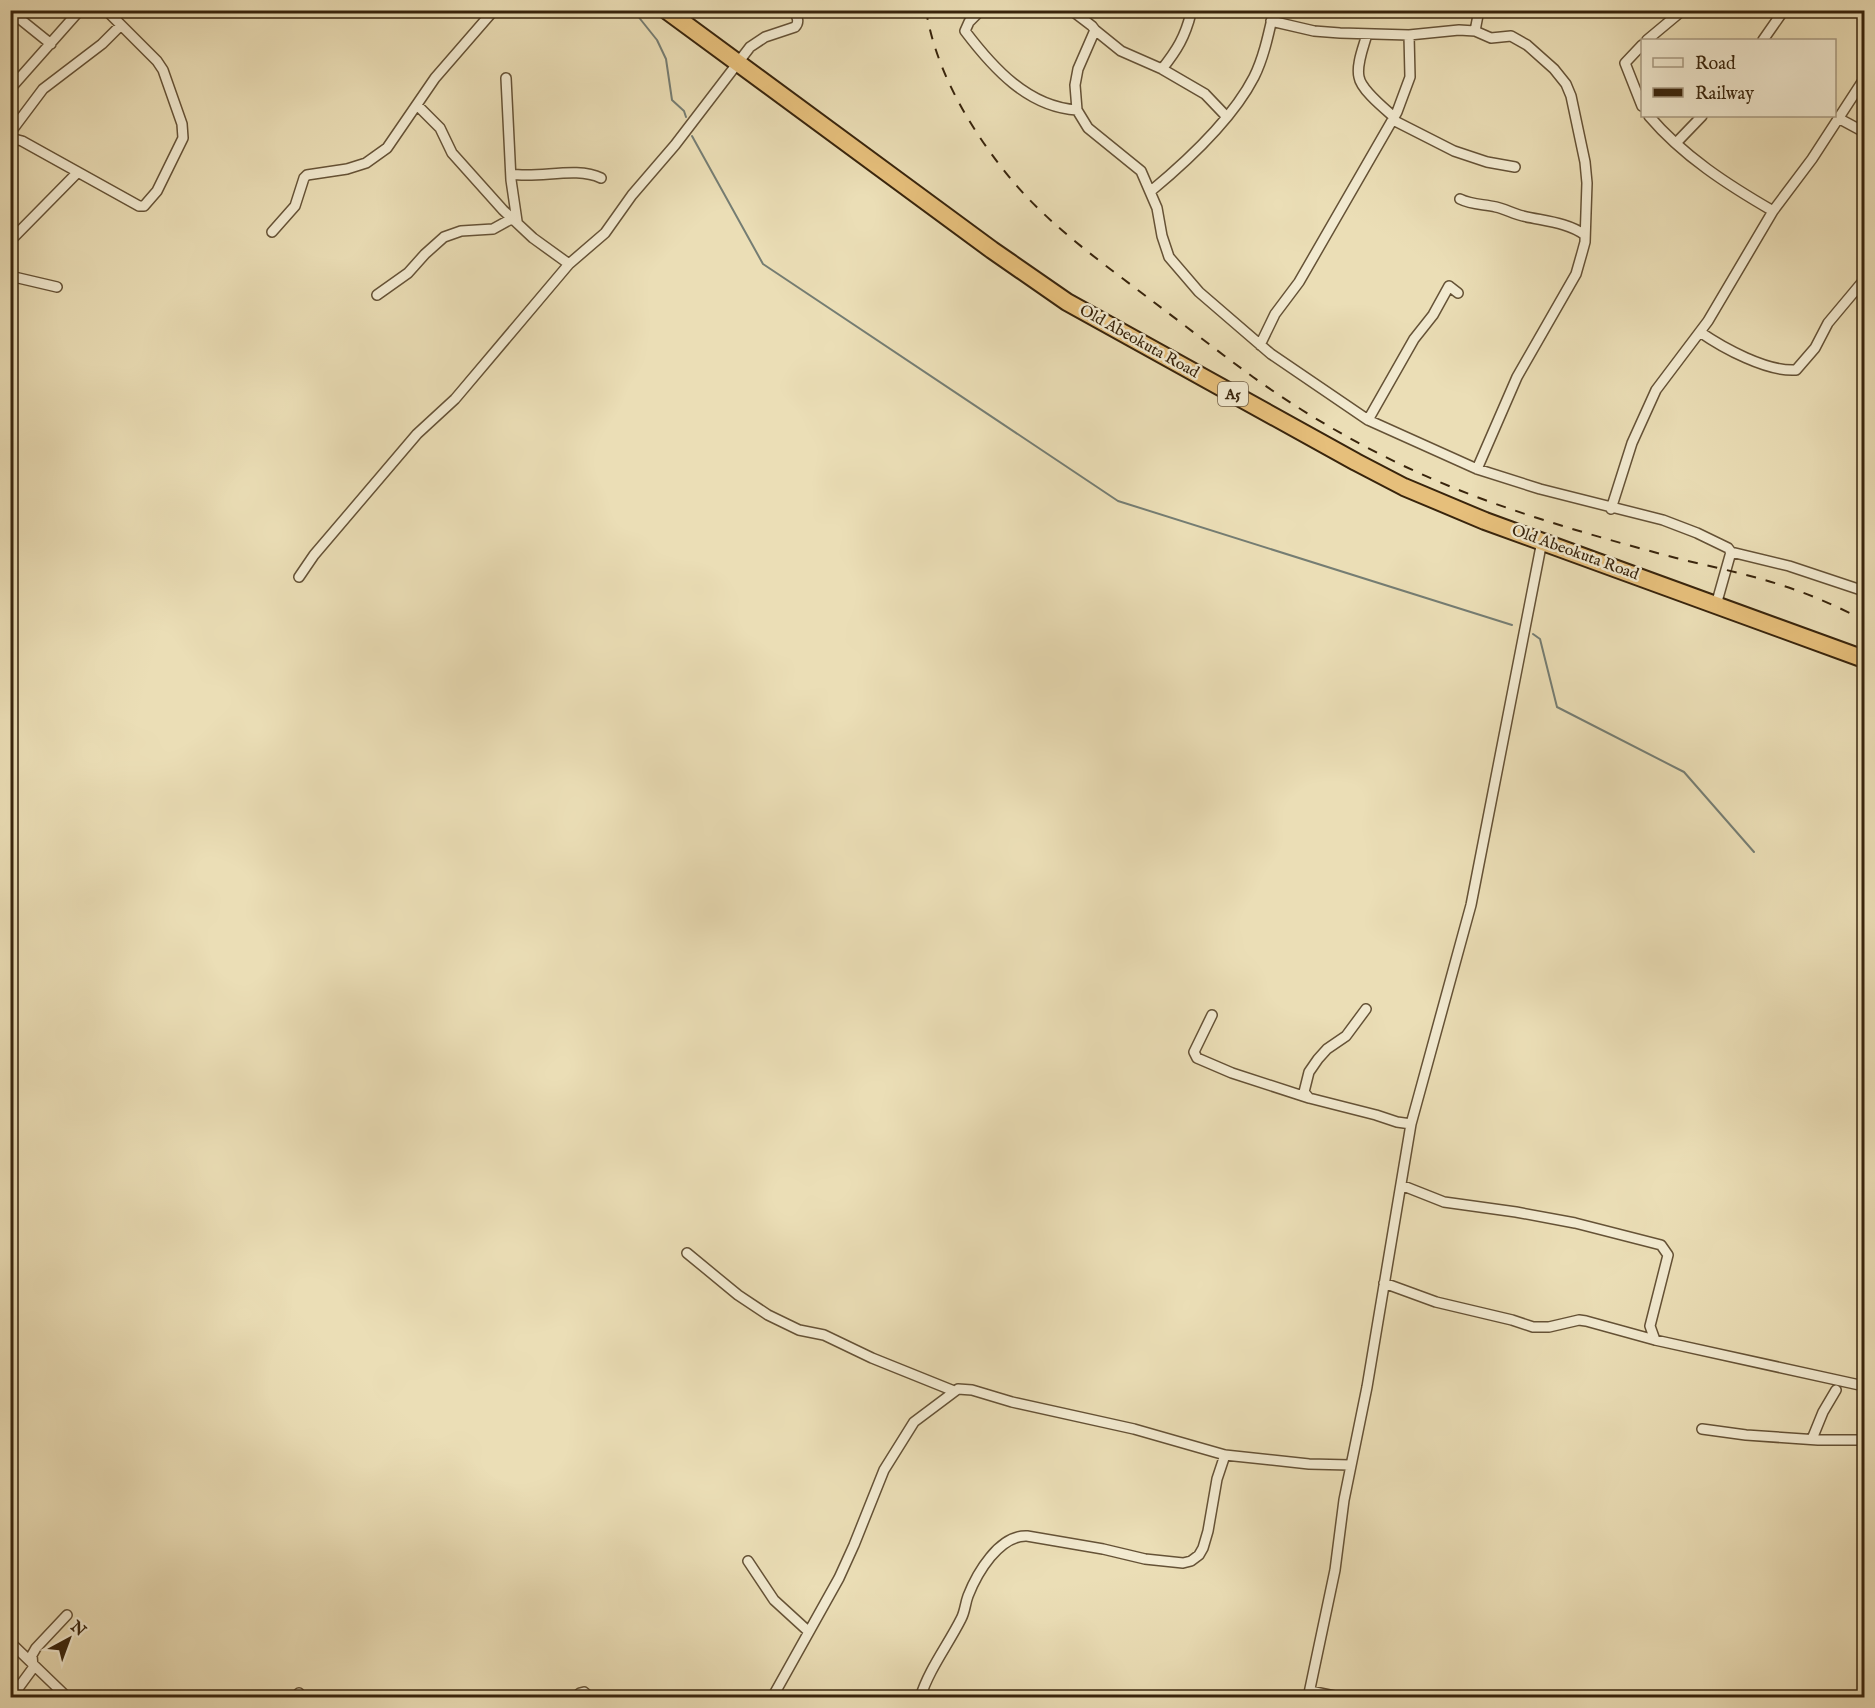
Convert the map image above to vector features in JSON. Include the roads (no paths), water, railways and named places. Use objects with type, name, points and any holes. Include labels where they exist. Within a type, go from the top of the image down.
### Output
[{"type":"highway","name":"Old Abeokuta Road","points":[[666,10],[992,250],[1067,302],[1404,487],[1485,521],[1864,659]]},
{"type":"street","points":[[10,89],[80,10]]},
{"type":"street","points":[[10,138],[22,141],[139,206],[144,206],[157,191],[183,138],[182,124],[163,70],[157,61],[106,10]]},
{"type":"street","points":[[272,232],[295,206],[304,178],[312,174],[346,169],[366,163],[379,155],[394,139],[435,78],[494,10]]},
{"type":"street","points":[[299,577],[417,434],[455,399],[569,264],[605,233],[632,195],[675,145],[736,63],[756,42],[795,27],[798,21],[794,10]]},
{"type":"street","points":[[981,10],[969,22],[965,31],[986,56],[1016,86],[1033,99],[1053,107],[1077,110]]},
{"type":"street","points":[[1071,10],[1121,51],[1162,69],[1205,94],[1226,116]]},
{"type":"street","points":[[1151,191],[1183,163],[1242,96],[1255,75],[1274,10]]},
{"type":"street","points":[[1475,31],[1479,10]]},
{"type":"street","points":[[1648,39],[1683,10]]},
{"type":"street","points":[[1764,39],[1784,10]]},
{"type":"street","points":[[10,11],[51,44]]},
{"type":"street","points":[[1162,69],[1176,52],[1185,35],[1191,13]]},
{"type":"street","points":[[1271,21],[1314,31],[1367,34],[1475,31],[1491,38],[1511,36],[1527,45],[1554,69],[1566,84],[1571,96],[1585,162],[1587,183],[1582,253],[1576,274],[1517,377],[1478,469]]},
{"type":"street","points":[[10,133],[43,89],[102,44],[121,25]]},
{"type":"street","points":[[1095,30],[1078,69],[1075,85],[1077,110],[1088,128],[1141,171],[1151,191],[1168,257],[1199,292],[1260,345],[1322,391],[1368,420],[1478,469],[1611,509],[1663,520],[1697,533],[1728,548],[1731,552],[1789,566],[1864,591]]},
{"type":"street","points":[[1367,34],[1359,77],[1362,84],[1394,119],[1454,151],[1487,162],[1515,167]]},
{"type":"street","points":[[1260,345],[1275,314],[1299,282],[1394,119],[1410,77],[1408,34]]},
{"type":"street","points":[[1641,46],[1625,63],[1641,103]]},
{"type":"street","points":[[506,78],[515,220]]},
{"type":"street","points":[[1611,509],[1632,443],[1656,390],[1700,332],[1773,211],[1812,159],[1864,79]]},
{"type":"street","points":[[417,105],[440,128],[452,153],[515,220],[533,238],[569,264]]},
{"type":"street","points":[[1650,117],[1702,166],[1738,191],[1773,211]]},
{"type":"street","points":[[1676,142],[1701,117]]},
{"type":"street","points":[[1838,118],[1864,132]]},
{"type":"street","points":[[10,241],[78,172]]},
{"type":"street","points":[[511,174],[523,176],[590,173],[601,178]]},
{"type":"street","points":[[1460,199],[1570,227],[1585,235]]},
{"type":"street","points":[[376,294],[408,273],[424,254],[444,237],[461,231],[493,229],[515,220]]},
{"type":"street","points":[[10,276],[57,286]]},
{"type":"street","points":[[1700,332],[1718,344],[1751,359],[1793,370],[1798,368],[1815,348],[1828,323],[1864,280]]},
{"type":"street","points":[[1368,420],[1414,339],[1433,315],[1449,286],[1458,293]]},
{"type":"street","points":[[1344,1698],[1309,1694],[1335,1570],[1350,1465],[1412,1124],[1472,905],[1542,541]]},
{"type":"street","points":[[1716,605],[1731,552]]},
{"type":"street","points":[[1309,1098],[1304,1092],[1309,1072],[1327,1049],[1346,1036],[1366,1009]]},
{"type":"street","points":[[1212,1015],[1194,1052],[1197,1058],[1232,1073],[1309,1098],[1412,1124]]},
{"type":"street","points":[[1401,1185],[1444,1202],[1575,1223],[1661,1245],[1668,1255],[1650,1326],[1655,1340]]},
{"type":"street","points":[[687,1253],[738,1295],[768,1316],[799,1330],[832,1338],[872,1358],[954,1391]]},
{"type":"street","points":[[1384,1283],[1436,1302],[1533,1327],[1549,1327],[1579,1320],[1655,1340],[1864,1386]]},
{"type":"street","points":[[772,1698],[854,1545],[884,1470],[914,1422],[958,1389],[972,1389],[1012,1402],[1134,1429],[1225,1455],[1309,1464],[1350,1465]]},
{"type":"street","points":[[1812,1439],[1823,1412],[1836,1390]]},
{"type":"street","points":[[1702,1429],[1746,1435],[1864,1440]]},
{"type":"street","points":[[920,1698],[962,1617],[970,1591],[982,1570],[1004,1544],[1017,1537],[1027,1536],[1145,1559],[1183,1563],[1191,1561],[1199,1555],[1206,1540],[1212,1518],[1217,1479],[1225,1455]]},
{"type":"street","points":[[748,1561],[774,1600],[809,1632]]},
{"type":"street","points":[[11,1698],[33,1668],[31,1662],[36,1648],[67,1615]]},
{"type":"street","points":[[10,1642],[68,1698]]},
{"type":"street","points":[[574,1698],[584,1692],[591,1698]]},
{"type":"waterway","points":[[633,10],[657,40],[666,59],[672,100],[684,111],[686,117]]},
{"type":"waterway","points":[[692,136],[763,264],[1118,501],[1512,625]]},
{"type":"waterway","points":[[1533,634],[1540,639],[1557,707],[1684,772],[1754,852]]},
{"type":"railway","points":[[926,10],[939,58],[959,104],[986,146],[1031,202],[1082,247],[1280,396],[1394,461],[1485,500],[1604,538],[1770,582],[1815,597],[1864,620]]}]
